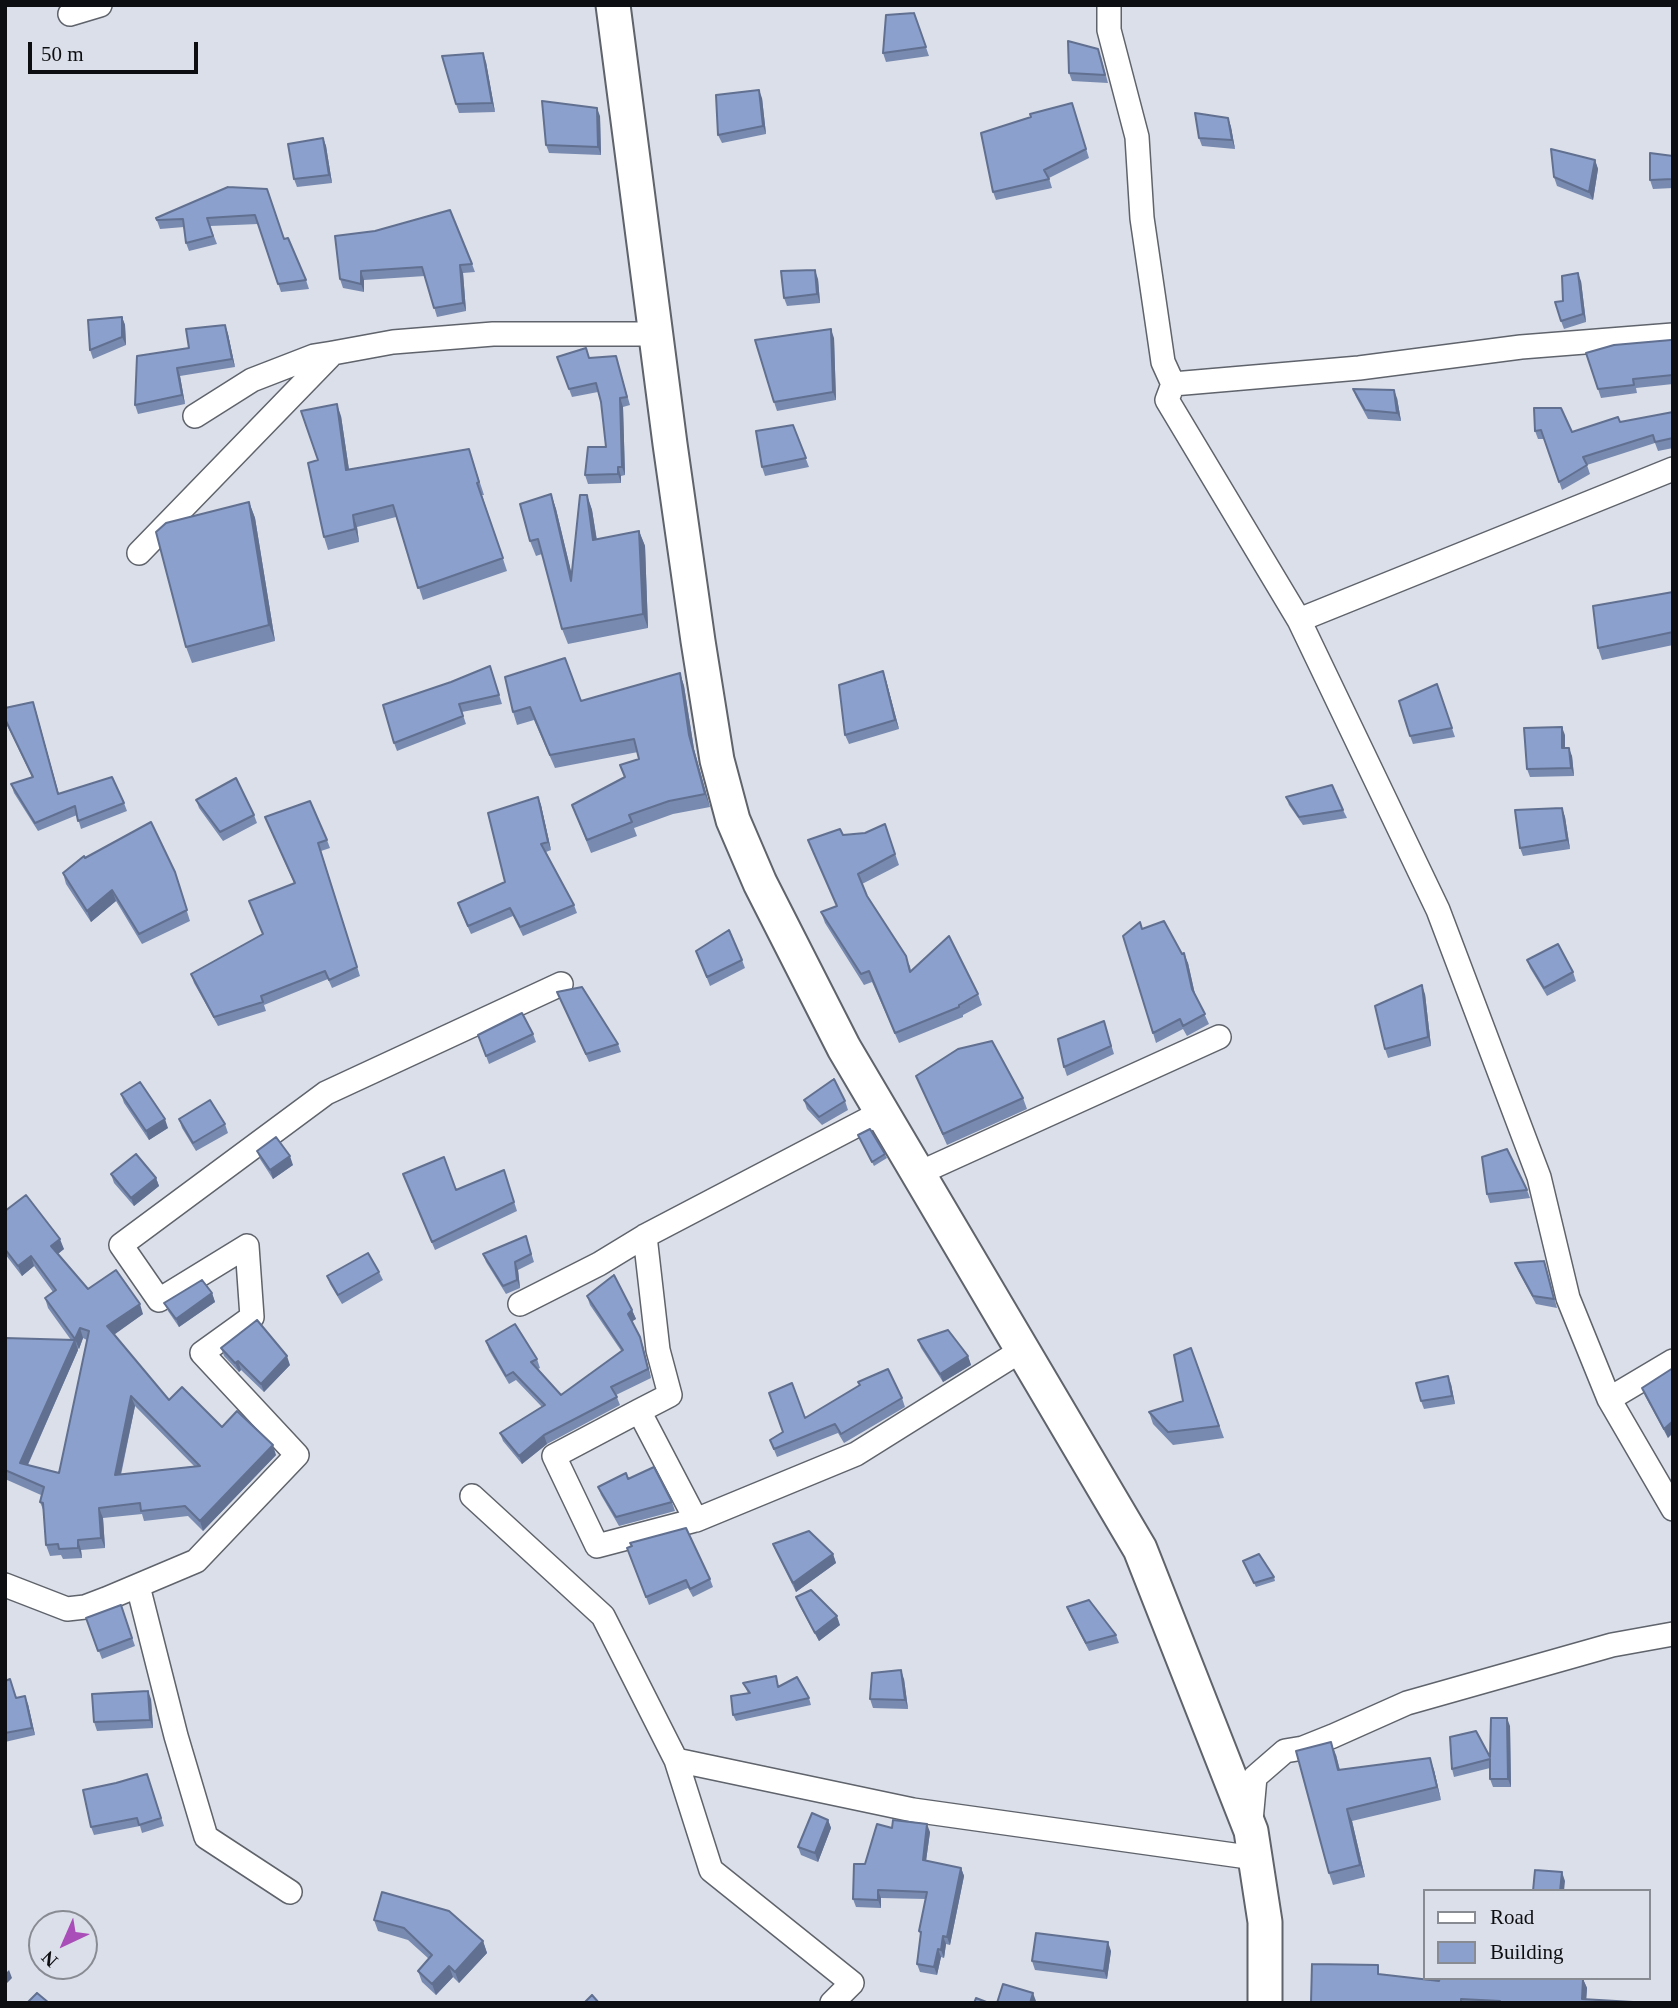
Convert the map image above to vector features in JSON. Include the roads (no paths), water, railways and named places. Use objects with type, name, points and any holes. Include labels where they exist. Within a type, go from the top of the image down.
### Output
[{"type":"street","points":[[70,14],[100,5]]},
{"type":"street","points":[[613,5],[670,444],[717,760],[733,820],[760,883],[844,1048],[1140,1549],[1253,1845]]},
{"type":"street","points":[[1109,5],[1109,30],[1137,138],[1142,218],[1163,362],[1173,384],[1167,400],[1299,620],[1438,910],[1539,1177],[1568,1298],[1609,1398],[1673,1509]]},
{"type":"street","points":[[195,415],[252,380],[314,356],[393,342],[493,334],[656,334]]},
{"type":"street","points":[[1173,384],[1359,368],[1521,346],[1673,335]]},
{"type":"street","points":[[139,553],[333,353]]},
{"type":"street","points":[[1299,620],[1673,469]]},
{"type":"street","points":[[5,1585],[67,1609],[85,1607],[196,1561],[297,1455],[202,1353],[252,1317],[247,1246],[159,1300],[121,1245],[326,1093],[561,984]]},
{"type":"street","points":[[916,1169],[926,1170],[1219,1037]]},
{"type":"street","points":[[520,1304],[882,1112]]},
{"type":"street","points":[[645,1236],[658,1350],[670,1395],[554,1456],[597,1546],[696,1520],[856,1454],[1022,1350]]},
{"type":"street","points":[[1609,1398],[1673,1361]]},
{"type":"street","points":[[639,1411],[696,1520]]},
{"type":"street","points":[[472,1496],[603,1616],[676,1760],[711,1870],[852,1983],[832,2003]]},
{"type":"street","points":[[138,1586],[176,1736],[206,1837],[290,1892]]},
{"type":"street","points":[[1265,2003],[1265,1922],[1253,1845],[1255,1777],[1285,1751],[1303,1748],[1407,1703],[1612,1645],[1673,1634]]},
{"type":"street","points":[[676,1760],[913,1810],[1253,1845]]}]
